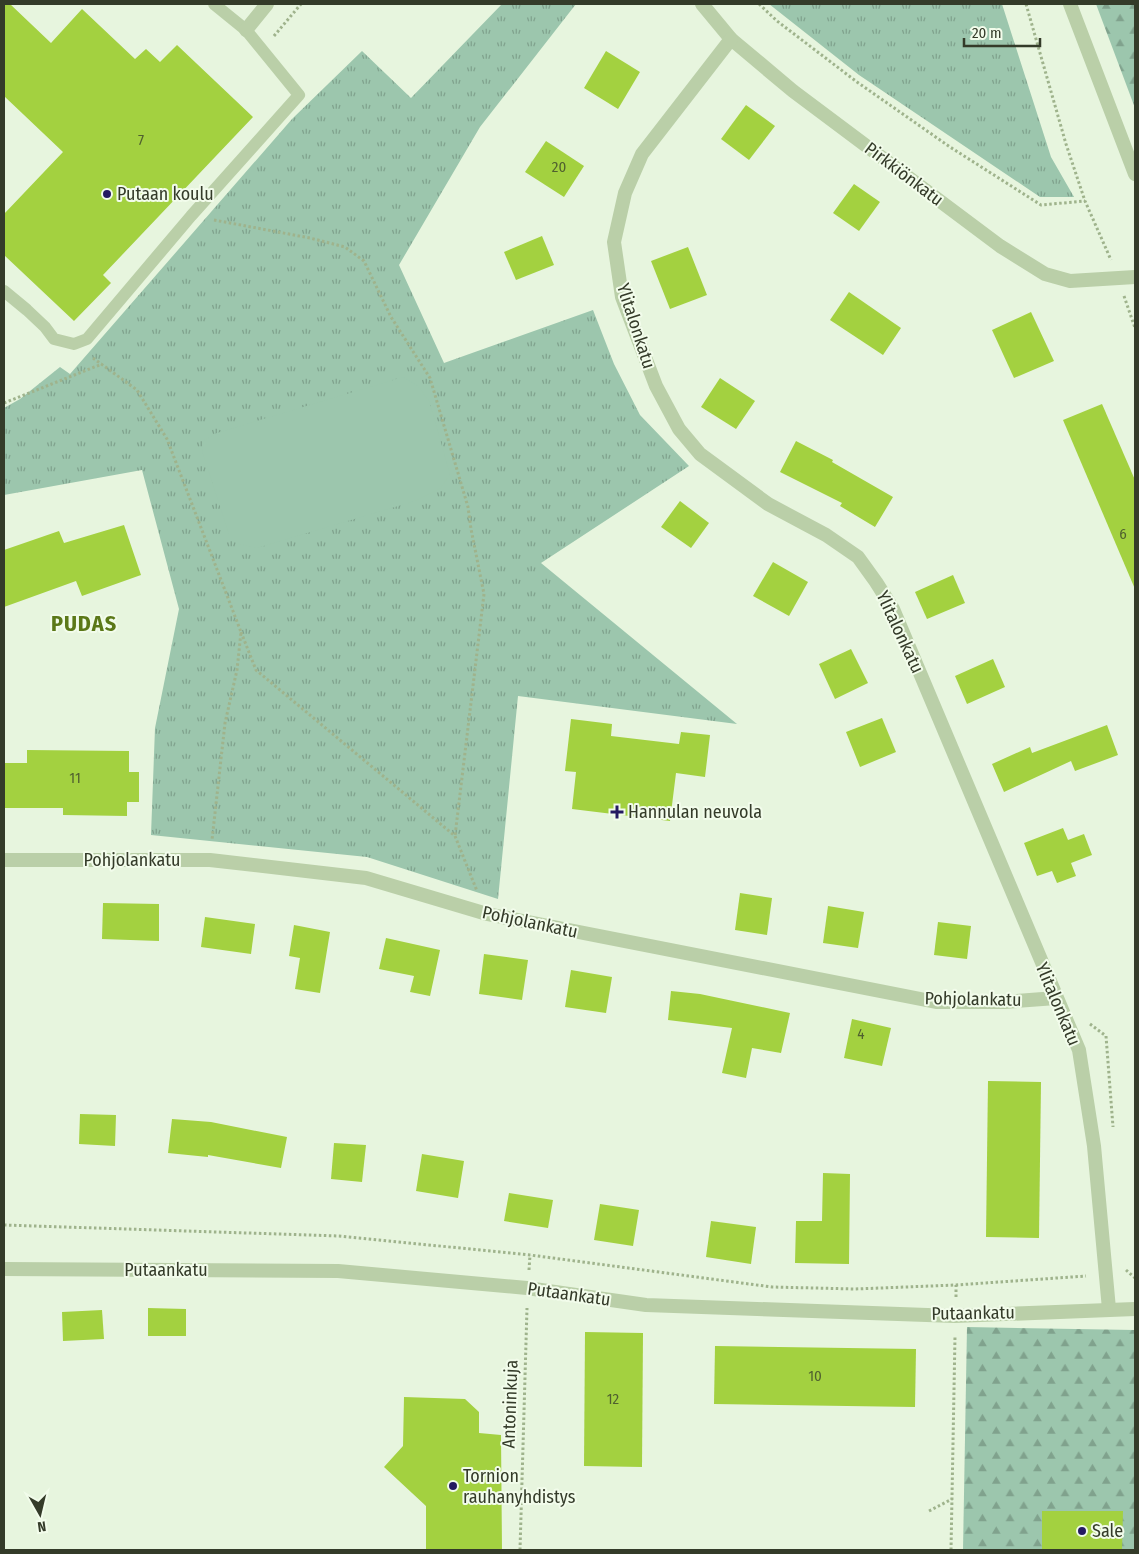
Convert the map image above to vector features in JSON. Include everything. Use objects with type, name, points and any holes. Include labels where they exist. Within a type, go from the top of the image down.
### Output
[{"type":"street","points":[[246,30],[267,4]]},
{"type":"street","name":"Pirkkiönkatu","points":[[702,4],[731,39],[793,91],[1000,246],[1045,274],[1070,281],[1135,277]]},
{"type":"street","points":[[1070,4],[1135,174]]},
{"type":"street","name":"Ylitalonkatu","points":[[731,39],[642,154],[625,193],[614,242],[622,297],[656,386],[679,429],[700,454],[768,504],[826,535],[858,558],[893,609],[1079,1050],[1094,1146],[1109,1309]]},
{"type":"street","name":"Pohjolankatu","points":[[4,860],[210,860],[366,878],[487,914],[936,1002],[1004,1002],[1056,998]]},
{"type":"street","name":"Putaankatu","points":[[4,1269],[338,1271],[528,1288],[646,1305],[955,1316],[1135,1308]]},
{"type":"lane","points":[[4,291],[27,310],[54,339],[74,344],[87,338],[191,216],[299,95],[246,30],[214,4]]},
{"type":"path","points":[[263,50],[301,4]]},
{"type":"path","points":[[760,4],[777,22],[857,82],[950,147],[1041,205],[1085,201]]},
{"type":"path","points":[[1026,4],[1066,144],[1085,201],[1120,279],[1128,311],[1135,328]]},
{"type":"path","points":[[191,216],[310,238],[345,248],[364,261],[391,317],[430,378],[468,507],[484,594],[455,836]]},
{"type":"path","points":[[74,344],[137,390],[167,439],[256,670],[455,836],[487,914]]},
{"type":"path","points":[[4,403],[102,364]]},
{"type":"path","points":[[210,860],[225,723],[236,670],[241,632]]},
{"type":"path","points":[[4,1225],[339,1236],[530,1255],[772,1287],[855,1289],[956,1285],[1106,1274]]},
{"type":"path","points":[[951,1550],[956,1285]]},
{"type":"path","name":"Antoninkuja","points":[[520,1550],[528,1288]]},
{"type":"path","points":[[929,1511],[952,1499]]},
{"type":"green space","points":[[502,4],[576,4],[480,127],[399,265],[444,363],[593,310],[614,364],[640,415],[689,466],[541,563],[737,724],[518,696],[498,899],[367,857],[151,835],[155,728],[179,609],[142,470],[4,495],[4,408],[20,399],[60,367],[70,374],[292,119],[362,51],[411,98]]},
{"type":"green space","points":[[769,4],[1002,4],[1051,157],[1074,197],[1040,197],[859,75]]},
{"type":"green space","points":[[1096,4],[1135,4],[1135,108]]},
{"type":"green space","points":[[403,377],[418,386],[429,401],[450,474],[441,488],[415,501],[257,548],[239,544],[229,534],[202,451],[203,441],[217,433]]},
{"type":"green space","points":[[967,1327],[1135,1330],[1135,1550],[963,1550]]},
{"type":"building","name":"Putaan koulu","points":[[4,4],[10,4],[51,43],[82,9],[135,59],[146,49],[160,62],[177,45],[253,117],[103,275],[111,283],[74,321],[4,255],[4,214],[63,152],[4,96]]},
{"type":"building","points":[[606,51],[640,72],[618,109],[584,88]]},
{"type":"building","points":[[746,105],[775,126],[749,160],[721,139]]},
{"type":"building","points":[[546,141],[584,166],[564,197],[525,172]]},
{"type":"building","points":[[854,184],[880,202],[859,231],[833,213]]},
{"type":"building","points":[[542,236],[554,265],[516,280],[504,252]]},
{"type":"building","points":[[688,247],[707,295],[670,309],[651,261]]},
{"type":"building","points":[[849,292],[901,328],[883,355],[830,320]]},
{"type":"building","points":[[1031,312],[1054,361],[1014,378],[992,330]]},
{"type":"building","points":[[720,378],[755,401],[736,429],[701,407]]},
{"type":"building","points":[[1102,404],[1135,480],[1135,589],[1063,420]]},
{"type":"building","points":[[796,441],[833,460],[832,462],[893,497],[875,527],[840,506],[842,503],[780,472]]},
{"type":"building","points":[[680,501],[709,523],[691,548],[661,527]]},
{"type":"building","points":[[124,525],[141,575],[82,596],[76,581],[4,607],[4,550],[59,531],[64,543]]},
{"type":"building","points":[[773,562],[808,582],[789,616],[753,596]]},
{"type":"building","points":[[953,575],[965,603],[927,619],[915,592]]},
{"type":"building","points":[[851,649],[868,683],[835,699],[819,664]]},
{"type":"building","points":[[993,659],[1005,687],[967,704],[955,676]]},
{"type":"building","points":[[882,718],[896,752],[860,767],[846,732]]},
{"type":"building","points":[[571,719],[612,724],[611,736],[679,744],[681,732],[710,735],[705,777],[676,773],[670,821],[572,809],[576,772],[565,771]]},
{"type":"building","points":[[1107,725],[1118,755],[1075,771],[1071,761],[1004,792],[992,764],[1030,747],[1032,753]]},
{"type":"building","points":[[27,750],[129,751],[129,772],[139,772],[139,802],[127,802],[127,816],[63,815],[63,808],[4,808],[4,763],[27,763]]},
{"type":"building","points":[[1063,828],[1068,840],[1084,834],[1092,855],[1071,863],[1076,876],[1057,883],[1052,871],[1037,876],[1024,843]]},
{"type":"building","points":[[740,893],[772,898],[767,935],[735,930]]},
{"type":"building","points":[[103,903],[159,904],[159,941],[102,939]]},
{"type":"building","points":[[828,906],[864,912],[858,948],[823,943]]},
{"type":"building","points":[[205,917],[255,924],[251,954],[201,947]]},
{"type":"building","points":[[938,922],[971,926],[967,959],[934,955]]},
{"type":"building","points":[[294,925],[330,932],[320,993],[295,989],[300,958],[289,956]]},
{"type":"building","points":[[386,938],[440,950],[430,996],[410,992],[414,976],[379,969]]},
{"type":"building","points":[[484,954],[528,960],[522,1000],[479,994]]},
{"type":"building","points":[[571,970],[612,977],[606,1013],[565,1007]]},
{"type":"building","points":[[671,991],[700,994],[790,1013],[781,1053],[752,1048],[746,1078],[722,1073],[732,1028],[668,1020]]},
{"type":"building","points":[[852,1019],[891,1028],[882,1066],[844,1058]]},
{"type":"building","points":[[988,1081],[1041,1082],[1039,1238],[986,1237]]},
{"type":"building","points":[[80,1114],[116,1115],[115,1146],[79,1144]]},
{"type":"building","points":[[172,1119],[211,1122],[287,1137],[281,1168],[208,1155],[208,1157],[168,1153]]},
{"type":"building","points":[[334,1143],[366,1145],[362,1182],[331,1179]]},
{"type":"building","points":[[422,1154],[464,1161],[458,1198],[416,1191]]},
{"type":"building","points":[[823,1173],[850,1174],[849,1264],[795,1263],[796,1221],[822,1221]]},
{"type":"building","points":[[509,1193],[553,1200],[548,1228],[504,1221]]},
{"type":"building","points":[[600,1204],[639,1210],[633,1246],[594,1240]]},
{"type":"building","points":[[711,1221],[756,1227],[751,1264],[706,1257]]},
{"type":"building","points":[[148,1308],[186,1309],[186,1336],[148,1336]]},
{"type":"building","points":[[102,1310],[104,1339],[63,1341],[62,1312]]},
{"type":"building","points":[[585,1332],[643,1333],[642,1467],[584,1466]]},
{"type":"building","points":[[715,1346],[916,1349],[915,1407],[714,1404]]},
{"type":"building","name":"Tornion rauhanyhdistys","points":[[404,1397],[465,1399],[479,1412],[479,1433],[501,1435],[502,1550],[426,1550],[426,1506],[384,1467],[403,1446]]},
{"type":"building","name":"Sale","points":[[1042,1511],[1123,1511],[1122,1550],[1042,1550]]},
{"type":"place","name":"Putaan koulu","points":[[107,194]]},
{"type":"place","name":"Hannulan neuvola","points":[[617,812]]},
{"type":"place","name":"Tornion rauhanyhdistys","points":[[453,1486]]},
{"type":"place","name":"Sale","points":[[1082,1531]]},
{"type":"district","name":"PUDAS","points":[[84,623]]}]
